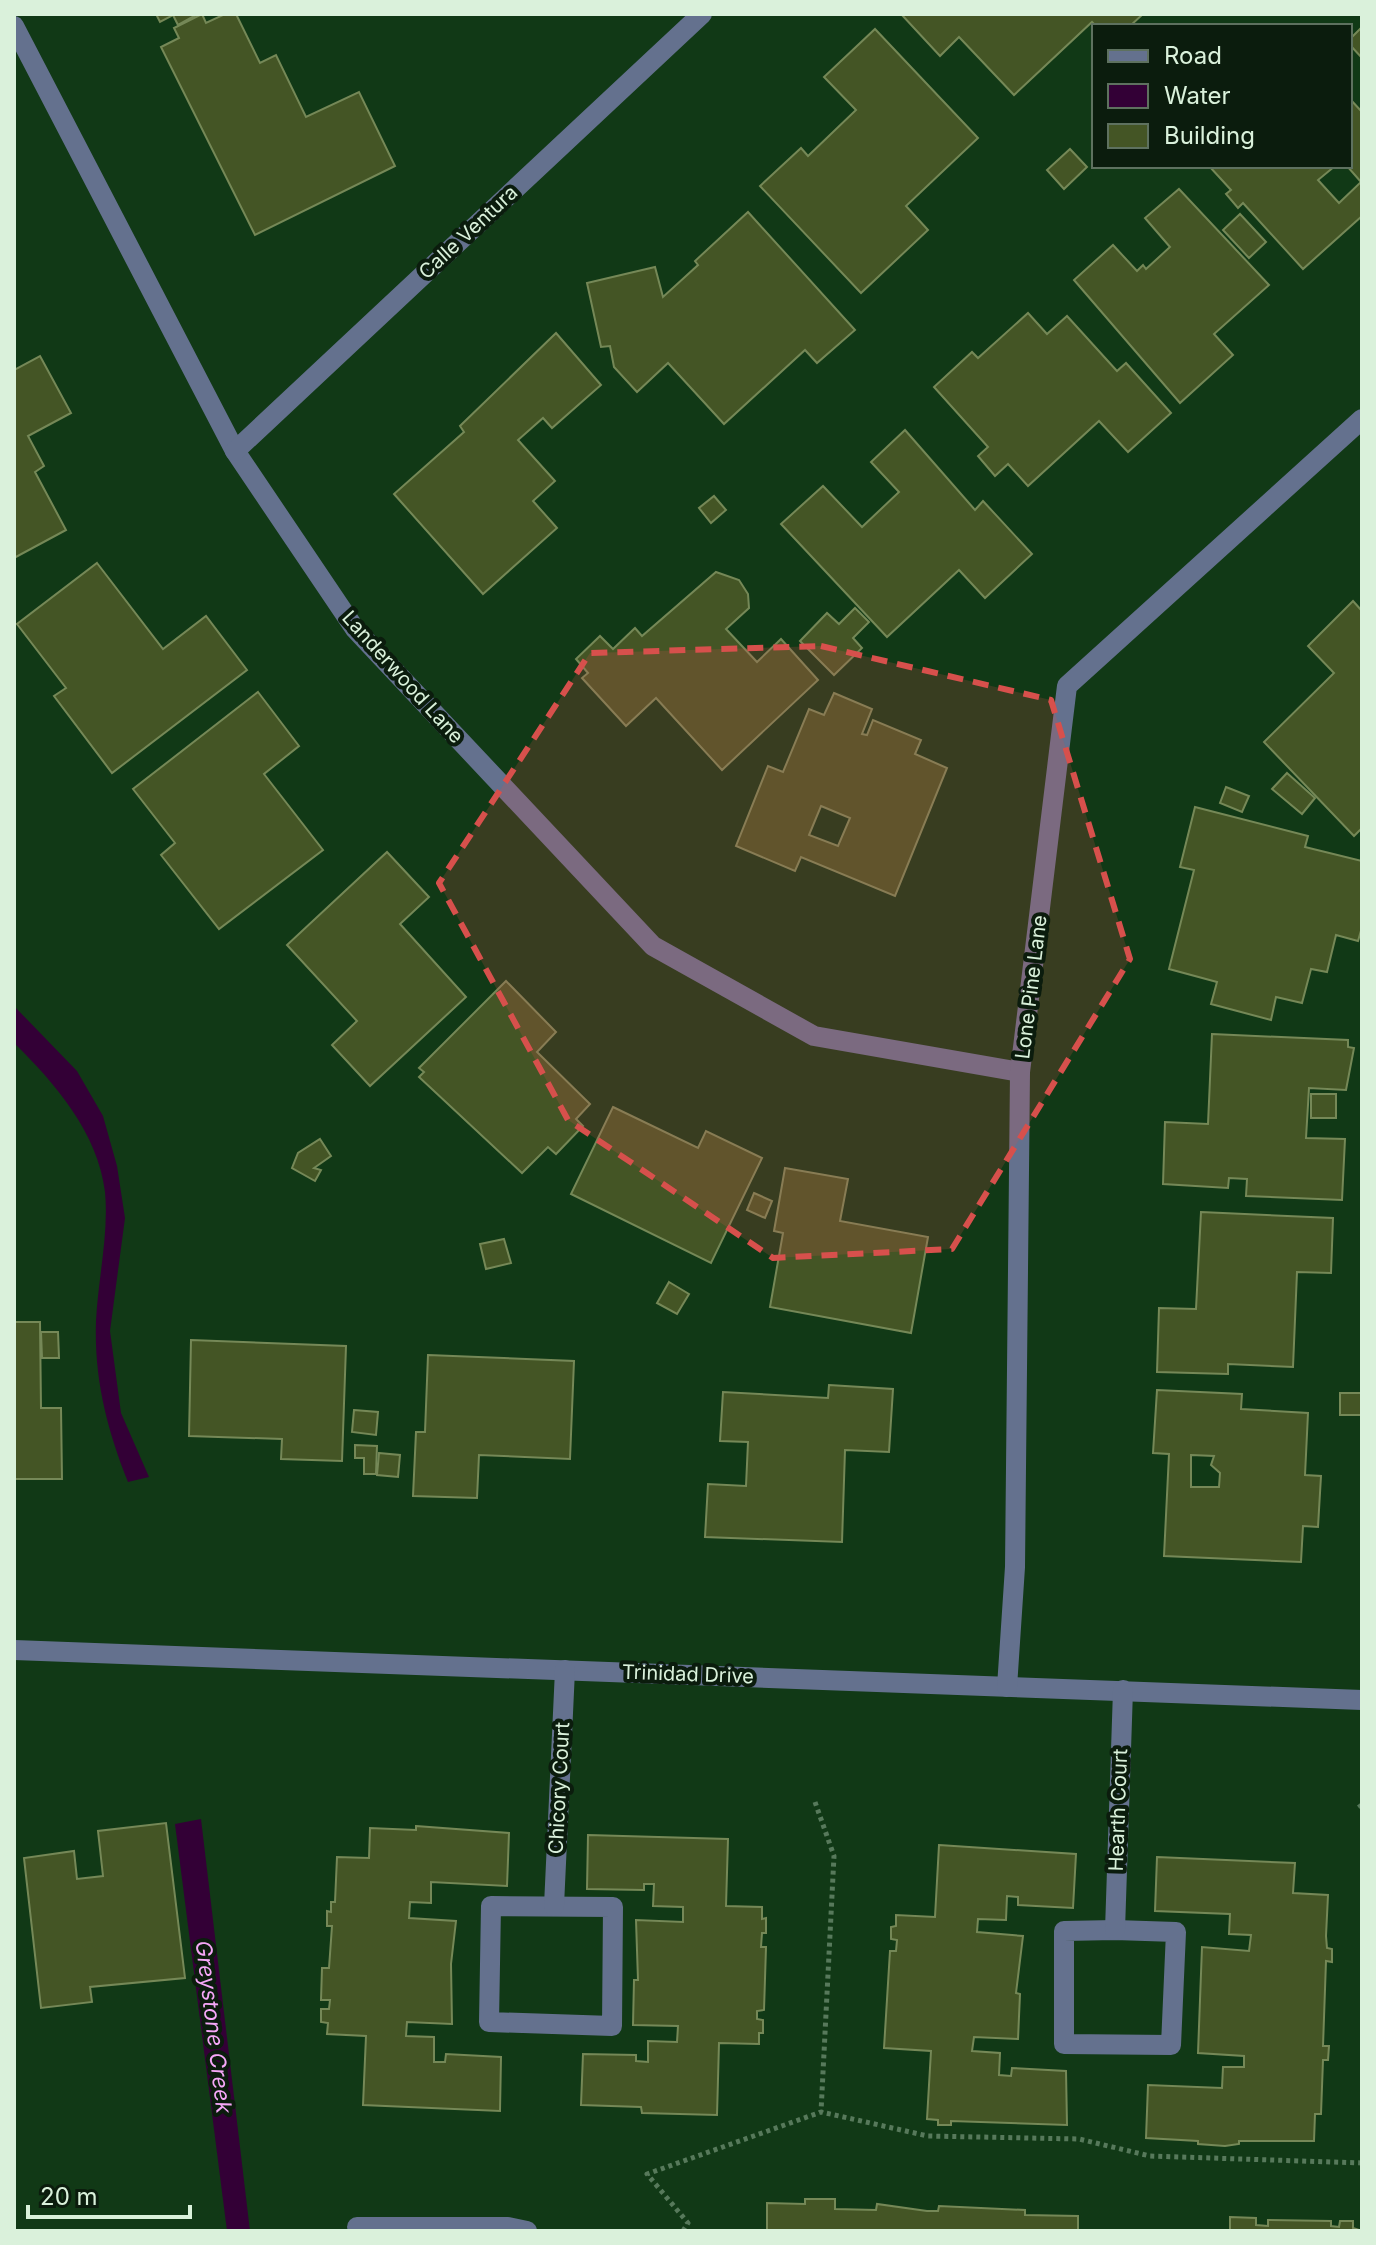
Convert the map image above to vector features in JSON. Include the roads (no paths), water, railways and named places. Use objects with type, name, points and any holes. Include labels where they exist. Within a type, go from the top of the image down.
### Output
[{"type":"street","name":"Calle Ventura","points":[[235,451],[702,14]]},
{"type":"street","name":"Landerwood Lane","points":[[14,26],[235,451],[355,629],[653,946],[814,1036],[1020,1072]]},
{"type":"street","name":"Lone Pine Lane","points":[[1007,1687],[1015,1567],[1020,1072],[1067,686],[1362,419]]},
{"type":"street","name":"Trinidad Drive","points":[[14,1650],[1362,1700]]},
{"type":"street","name":"Chicory Court","points":[[554,1906],[565,1670]]},
{"type":"street","name":"Hearth Court","points":[[1115,1930],[1123,1690]]},
{"type":"street","points":[[491,1906],[554,1906],[613,1907],[612,2026],[489,2022],[491,1906]]},
{"type":"street","points":[[1115,1930],[1176,1932],[1171,2045],[1064,2044],[1064,1931],[1115,1930]]},
{"type":"street","points":[[357,2227],[508,2227],[527,2231]]},
{"type":"water","points":[[14,1006],[77,1071],[103,1116],[117,1166],[125,1218],[110,1331],[121,1413],[149,1477],[128,1482],[108,1423],[100,1383],[96,1321],[106,1208],[101,1170],[94,1149],[72,1110],[45,1075],[14,1043]]},
{"type":"water","name":"Greystone Creek","points":[[201,1819],[250,2231],[227,2231],[175,1824]]}]
